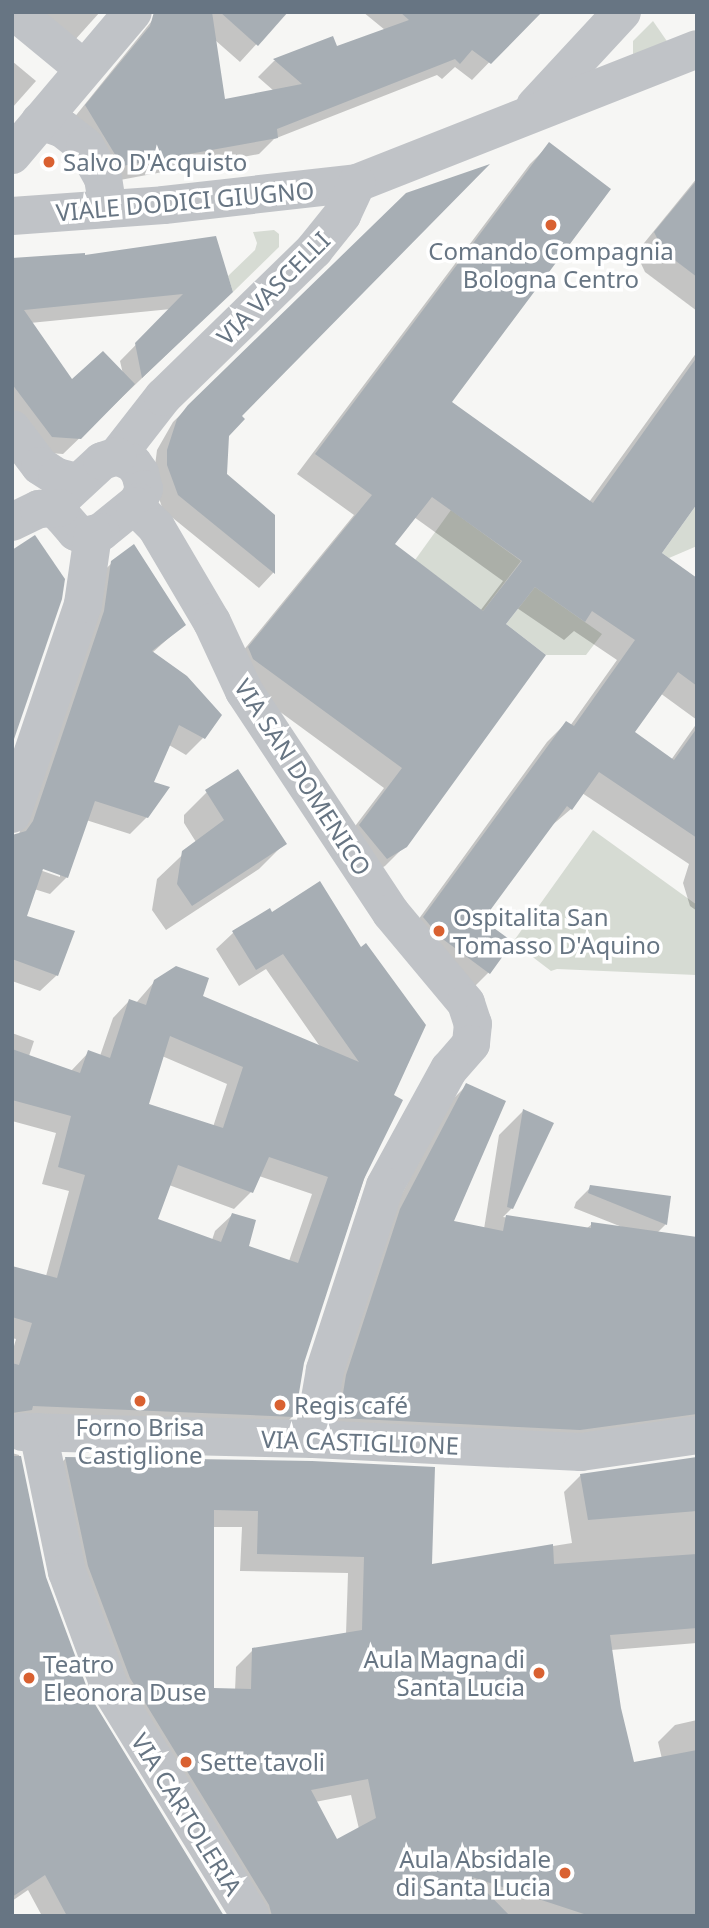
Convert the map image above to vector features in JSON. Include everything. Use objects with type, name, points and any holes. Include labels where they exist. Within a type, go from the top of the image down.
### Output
[{"type":"street","points":[[15,12],[84,68]]},
{"type":"street","points":[[12,155],[133,12]]},
{"type":"street","points":[[522,116],[554,88],[622,12]]},
{"type":"street","points":[[357,183],[697,49]]},
{"type":"street","points":[[40,121],[63,129],[85,146],[103,178],[108,209]]},
{"type":"street","name":"VIALE DODICI GIUGNO","points":[[12,216],[108,209],[357,183]]},
{"type":"street","name":"VIA VASCELLI","points":[[117,456],[163,397],[314,250],[342,215],[357,183]]},
{"type":"street","points":[[12,429],[40,466],[57,477],[68,495],[68,526],[85,536],[93,536],[135,506],[144,489],[143,481],[133,463],[117,456],[102,461],[68,495],[12,522]]},
{"type":"street","name":"VIA SAN DOMENICO","points":[[135,506],[156,527],[212,622],[244,691],[391,913],[466,1003],[473,1024],[471,1044],[449,1069],[385,1186],[325,1370],[313,1439]]},
{"type":"street","points":[[12,814],[83,604],[93,536]]},
{"type":"street","name":"VIA CASTIGLIONE","points":[[30,1432],[313,1439],[581,1452],[697,1435]]},
{"type":"street","name":"VIA CARTOLERIA","points":[[30,1432],[66,1572],[110,1688],[250,1916]]},
{"type":"shaded area","points":[[653,21],[671,47],[633,54],[633,41]]},
{"type":"shaded area","points":[[274,230],[279,234],[279,247],[233,292],[228,276],[255,250],[257,243],[253,232]]},
{"type":"shaded area","points":[[697,504],[697,546],[669,558],[662,553]]},
{"type":"shaded area","points":[[451,510],[521,561],[483,611],[415,560]]},
{"type":"shaded area","points":[[535,587],[602,634],[586,655],[546,655],[506,624]]},
{"type":"shaded area","points":[[593,830],[697,905],[696,975],[557,969],[551,971],[513,942]]},
{"type":"building","points":[[154,12],[212,12],[225,99],[302,84],[273,59],[333,36],[337,46],[409,20],[400,12],[542,12],[491,64],[472,50],[460,64],[455,59],[277,129],[278,138],[122,166],[85,105],[150,26]]},
{"type":"building","points":[[220,12],[288,12],[258,46]]},
{"type":"building","points":[[549,142],[611,189],[452,402],[593,503],[697,357],[697,504],[662,553],[697,578],[697,686],[678,672],[635,732],[674,760],[697,728],[697,838],[599,772],[572,810],[567,806],[483,920],[513,942],[490,974],[440,937],[423,917],[566,721],[574,726],[635,640],[592,611],[585,622],[535,587],[506,624],[546,655],[407,847],[387,859],[359,825],[402,768],[253,659],[248,647],[372,495],[315,454]],"holes":[[[432,497],[522,561],[483,611],[395,544]]]},
{"type":"building","points":[[490,164],[242,416],[245,419],[229,436],[227,474],[275,515],[275,574],[178,495],[167,465],[167,450],[177,419],[188,405],[406,193]]},
{"type":"building","points":[[697,180],[697,277],[664,252],[654,232]]},
{"type":"building","points":[[216,236],[233,292],[142,378],[135,343],[183,294],[24,310],[72,379],[103,351],[135,384],[81,439],[52,437],[12,384],[12,258],[85,255]]},
{"type":"building","points":[[35,535],[65,579],[62,599],[12,745],[12,550]]},
{"type":"building","points":[[134,544],[186,625],[152,651],[187,676],[222,715],[205,739],[179,725],[154,782],[170,787],[148,818],[95,801],[68,878],[43,869],[27,916],[75,931],[58,976],[12,959],[12,835],[26,831],[33,821],[104,611],[111,561]]},
{"type":"building","points":[[238,769],[287,844],[192,906],[177,884],[182,851],[224,820],[205,790]]},
{"type":"building","points":[[320,881],[361,947],[366,943],[426,1025],[394,1095],[403,1100],[364,1179],[304,1363],[295,1417],[33,1406],[32,1410],[12,1413],[12,1363],[19,1365],[32,1323],[12,1317],[12,1266],[57,1278],[85,1175],[58,1167],[71,1116],[12,1100],[12,1049],[80,1073],[88,1050],[110,1058],[129,999],[146,1005],[154,980],[176,966],[209,978],[203,996],[359,1062],[283,954],[256,970],[232,931],[270,908],[272,912]],"holes":[[[170,1036],[243,1067],[223,1128],[149,1104]],[[269,1157],[328,1177],[298,1263],[249,1246],[256,1220],[232,1213],[221,1242],[158,1219],[178,1165],[253,1193]]]},
{"type":"building","points":[[466,1083],[506,1101],[454,1221],[503,1231],[506,1215],[591,1228],[591,1222],[697,1237],[697,1414],[580,1430],[339,1418],[346,1375],[400,1209]]},
{"type":"building","points":[[523,1109],[554,1123],[513,1209],[507,1207]]},
{"type":"building","points":[[590,1185],[671,1196],[667,1225],[588,1193]]},
{"type":"building","points":[[12,1456],[21,1456],[46,1577],[90,1696],[224,1916],[67,1916],[45,1875],[12,1897]]},
{"type":"building","points":[[65,1457],[312,1461],[435,1467],[432,1564],[553,1544],[554,1564],[697,1554],[697,1628],[610,1635],[621,1708],[634,1762],[697,1750],[697,1916],[590,1916],[472,1877],[510,1916],[272,1916],[269,1905],[130,1678],[88,1566]],"holes":[[[214,1510],[258,1511],[257,1554],[364,1557],[362,1630],[252,1648],[251,1689],[214,1688]],[[368,1779],[376,1818],[337,1839],[311,1790]]]},
{"type":"building","points":[[697,1457],[697,1511],[588,1520],[580,1474]]},
{"type":"place","name":"Salvo D'Acquisto","points":[[49,162]]},
{"type":"place","name":"Comando Compagnia Bologna Centro","points":[[551,225]]},
{"type":"place","name":"Ospitalita San Tomasso D'Aquino","points":[[439,931]]},
{"type":"place","name":"Forno Brisa Castiglione","points":[[140,1401]]},
{"type":"place","name":"Regis café","points":[[280,1405]]},
{"type":"place","name":"Aula Magna di Santa Lucia","points":[[539,1673]]},
{"type":"place","name":"Teatro Eleonora Duse","points":[[29,1678]]},
{"type":"place","name":"Sette tavoli","points":[[186,1762]]},
{"type":"place","name":"Aula Absidale di Santa Lucia","points":[[565,1873]]}]
